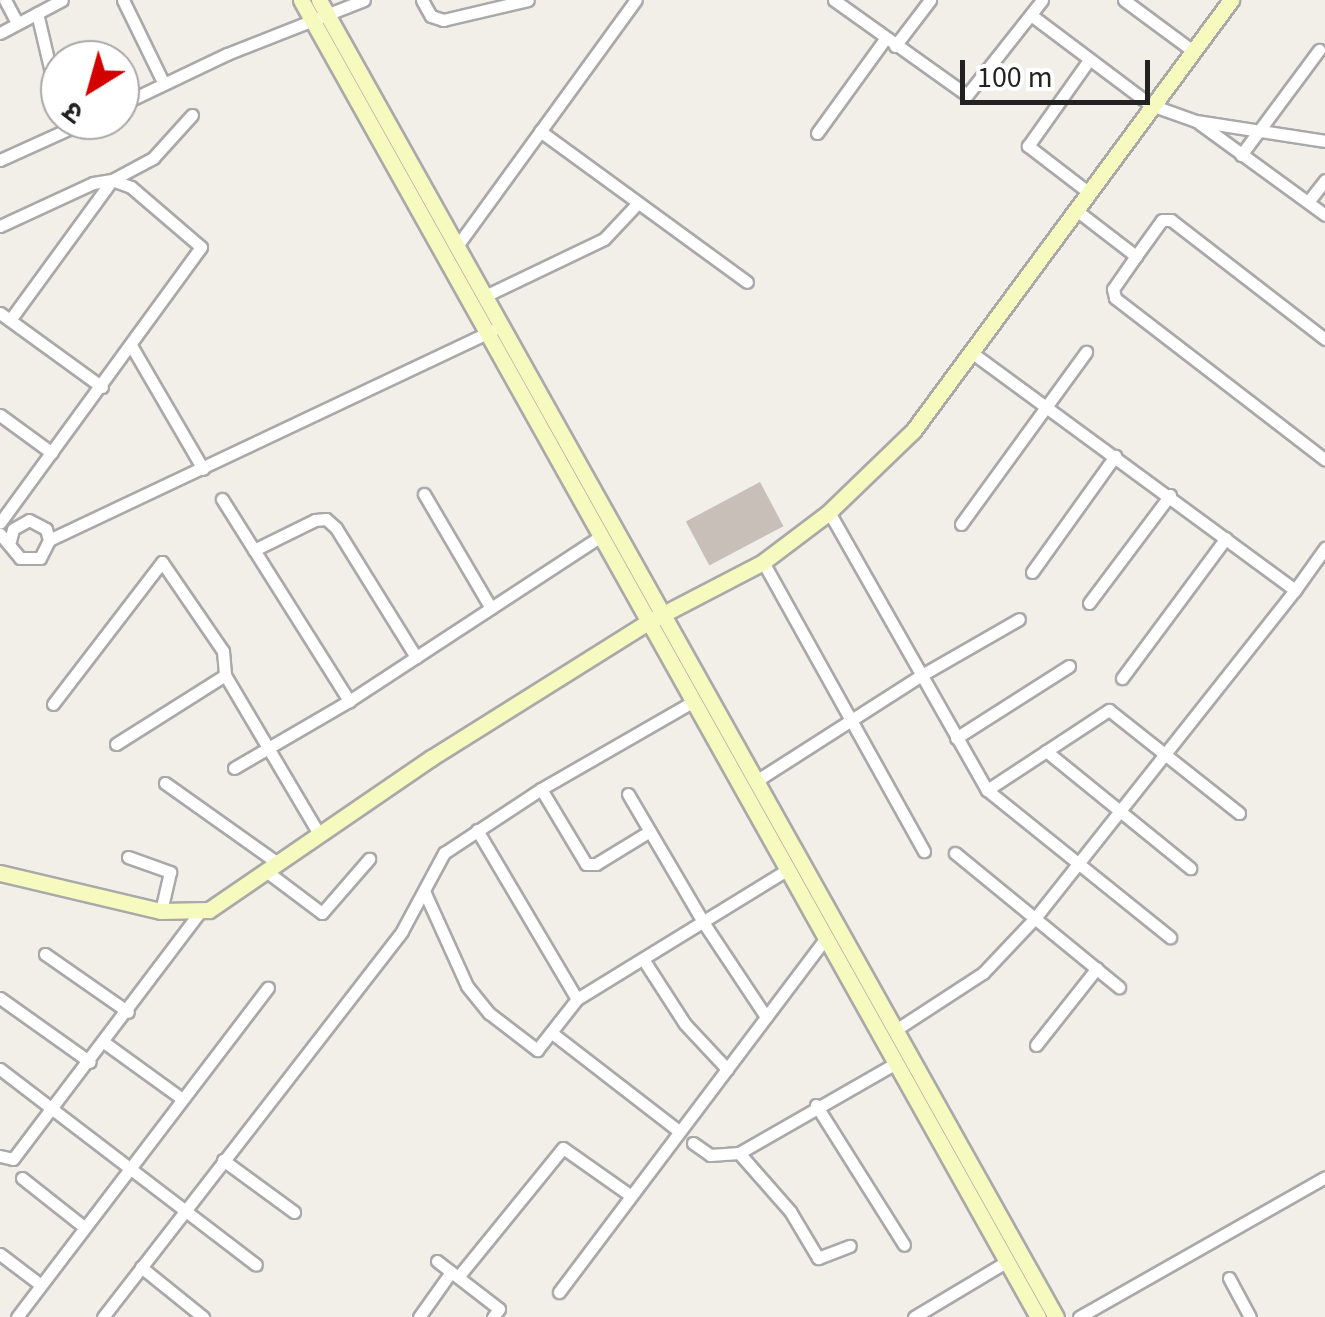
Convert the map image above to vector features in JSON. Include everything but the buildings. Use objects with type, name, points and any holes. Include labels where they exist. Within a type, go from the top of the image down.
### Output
[{"type":"main road","points":[[301,0],[321,19],[457,246],[485,296],[494,330],[600,537],[756,781],[1056,1317]]},
{"type":"main road","points":[[319,0],[321,19],[654,619],[692,702],[1038,1317]]},
{"type":"main road","points":[[0,873],[161,911],[200,912],[228,900],[318,834],[654,619],[762,562],[828,512],[914,431],[1231,0]]},
{"type":"street","points":[[5,0],[17,24]]},
{"type":"street","points":[[0,32],[62,0]]},
{"type":"street","points":[[122,0],[164,84]]},
{"type":"street","points":[[140,95],[364,0]]},
{"type":"street","points":[[422,0],[431,16],[443,20],[528,0]]},
{"type":"street","points":[[457,246],[636,0]]},
{"type":"street","points":[[817,132],[930,0]]},
{"type":"street","points":[[841,2],[890,43],[967,96],[1042,0]]},
{"type":"street","points":[[1124,0],[1139,4],[1193,51]]},
{"type":"street","points":[[37,13],[43,40]]},
{"type":"street","points":[[1031,15],[1151,105],[1196,121],[1325,141]]},
{"type":"street","points":[[1242,155],[1319,50]]},
{"type":"street","points":[[1088,192],[1028,146],[1090,60]]},
{"type":"street","points":[[0,226],[93,184],[112,180],[153,158],[192,115]]},
{"type":"street","points":[[1196,121],[1325,215]]},
{"type":"street","points":[[540,131],[747,282]]},
{"type":"street","points":[[0,160],[40,139]]},
{"type":"street","points":[[102,386],[5,317],[112,180]]},
{"type":"street","points":[[0,523],[202,247],[130,187],[112,180]]},
{"type":"street","points":[[1308,202],[1325,180]]},
{"type":"street","points":[[485,296],[604,239],[636,204]]},
{"type":"street","points":[[1076,210],[1136,256]]},
{"type":"street","points":[[1325,339],[1171,220],[1162,220],[1113,290],[1115,298],[1325,460]]},
{"type":"street","points":[[50,540],[494,330]]},
{"type":"street","points":[[132,347],[203,468]]},
{"type":"street","points":[[961,524],[1086,352]]},
{"type":"street","points":[[972,353],[1170,494],[1295,590]]},
{"type":"street","points":[[0,415],[52,453]]},
{"type":"street","points":[[1032,572],[1115,456]]},
{"type":"street","points":[[424,494],[491,608]]},
{"type":"street","points":[[1090,603],[1170,494]]},
{"type":"street","points":[[222,499],[349,701]]},
{"type":"street","points":[[828,512],[986,790],[1170,936]]},
{"type":"street","points":[[254,550],[315,520],[326,519],[336,528],[416,657]]},
{"type":"street","points":[[29,520],[46,528],[50,540],[45,553],[33,560],[20,558],[5,538],[29,520]]},
{"type":"street","points":[[234,768],[349,701],[600,537]]},
{"type":"street","points":[[1122,678],[1226,538]]},
{"type":"street","points":[[896,1029],[983,973],[1036,918],[1325,548]]},
{"type":"street","points":[[53,704],[162,562],[223,651],[225,676],[318,834]]},
{"type":"street","points":[[762,562],[924,851]]},
{"type":"street","points":[[756,781],[920,676],[1019,620]]},
{"type":"street","points":[[956,738],[1069,666]]},
{"type":"street","points":[[116,744],[225,676]]},
{"type":"street","points":[[103,1317],[402,931],[444,854],[541,790],[692,702]]},
{"type":"street","points":[[986,790],[1109,710],[1239,813]]},
{"type":"street","points":[[1046,750],[1190,868]]},
{"type":"street","points":[[165,782],[271,866],[322,913],[369,859]]},
{"type":"street","points":[[541,790],[586,864],[596,864],[650,831]]},
{"type":"street","points":[[628,794],[703,922],[766,1017]]},
{"type":"street","points":[[477,830],[577,998]]},
{"type":"street","points":[[954,853],[1119,987]]},
{"type":"street","points":[[128,857],[168,870],[161,911]]},
{"type":"street","points":[[424,891],[463,979],[484,1008],[534,1050],[552,1033],[577,998],[787,870]]},
{"type":"street","points":[[0,1156],[14,1158],[105,1043],[200,912]]},
{"type":"street","points":[[559,1292],[826,938]]},
{"type":"street","points":[[44,954],[128,1012]]},
{"type":"street","points":[[644,959],[685,1024],[727,1070]]},
{"type":"street","points":[[1036,1044],[1097,968]]},
{"type":"street","points":[[17,1317],[268,988]]},
{"type":"street","points":[[0,998],[90,1062]]},
{"type":"street","points":[[552,1033],[679,1131]]},
{"type":"street","points":[[105,1043],[181,1098]]},
{"type":"street","points":[[694,1142],[710,1154],[739,1153],[816,1105],[896,1063]]},
{"type":"street","points":[[0,1069],[256,1265]]},
{"type":"street","points":[[816,1105],[904,1245]]},
{"type":"street","points":[[419,1317],[563,1148],[631,1196]]},
{"type":"street","points":[[739,1153],[790,1210],[818,1258],[850,1246]]},
{"type":"street","points":[[223,1160],[294,1212]]},
{"type":"street","points":[[1079,1317],[1325,1177]]},
{"type":"street","points":[[22,1178],[84,1226]]},
{"type":"street","points":[[0,1254],[41,1285]]},
{"type":"street","points":[[437,1261],[501,1314]]},
{"type":"street","points":[[914,1317],[1006,1262]]},
{"type":"street","points":[[141,1267],[203,1317]]},
{"type":"street","points":[[1229,1278],[1250,1317]]}]
